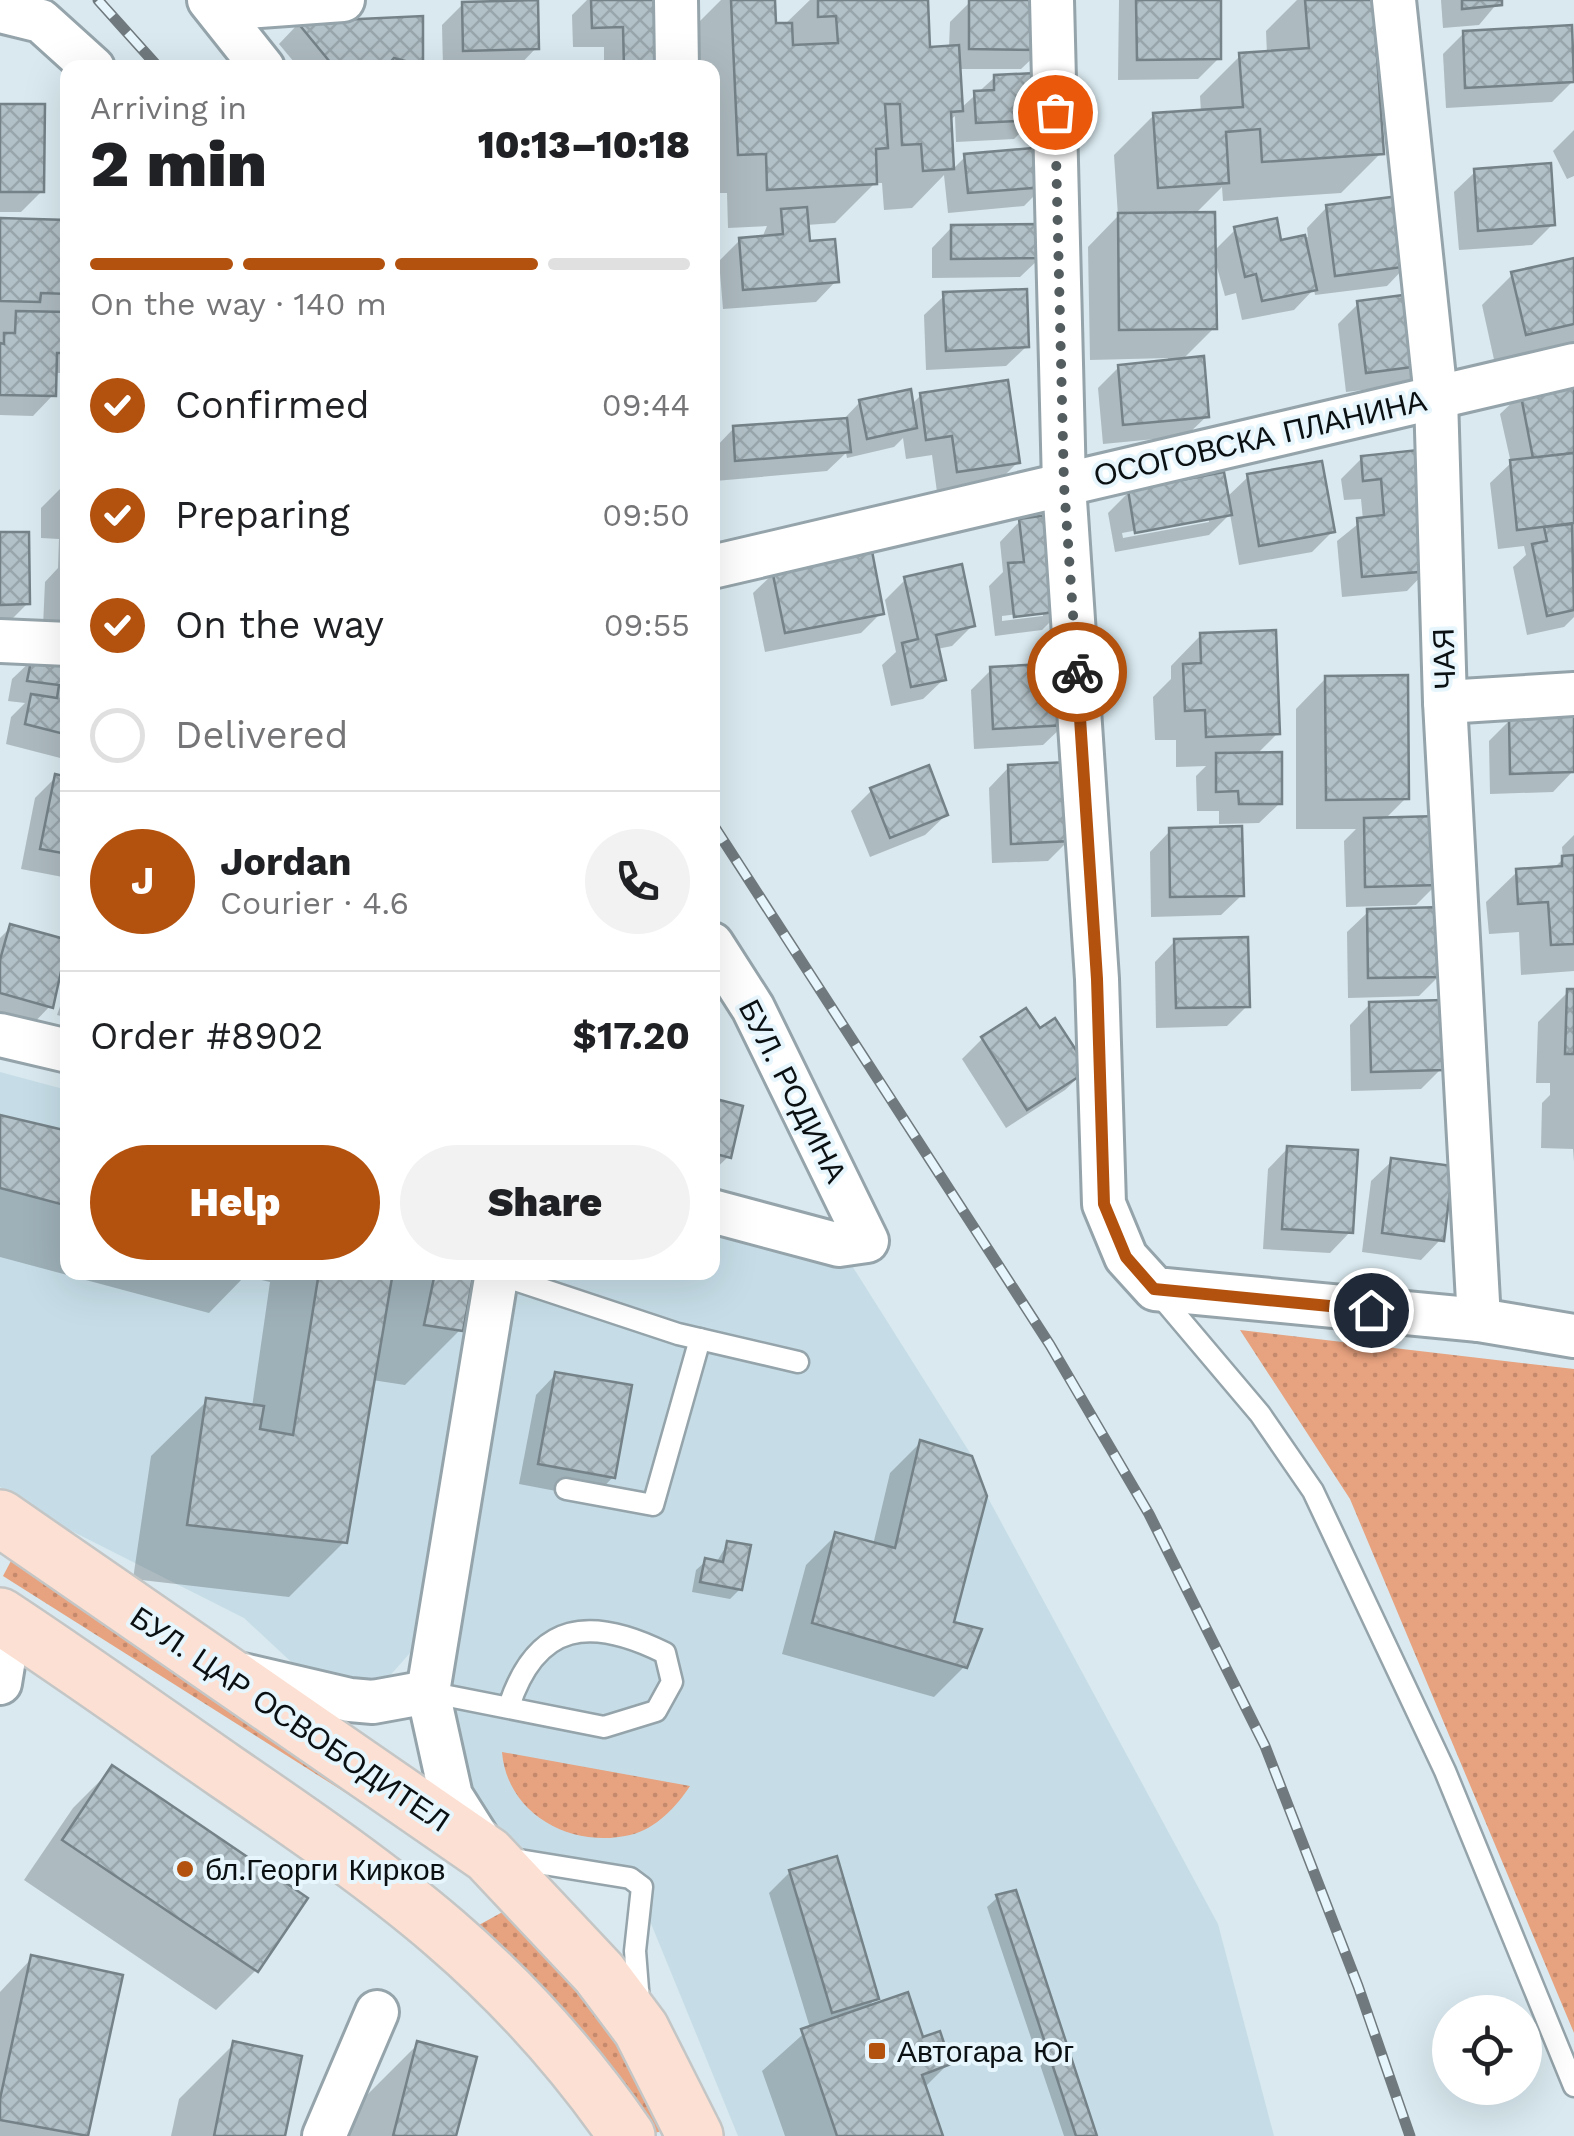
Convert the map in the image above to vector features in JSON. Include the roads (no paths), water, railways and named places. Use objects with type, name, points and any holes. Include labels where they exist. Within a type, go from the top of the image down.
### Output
[{"type":"main road","name":"БУЛ. ЦАР ОСВОБОДИТЕЛ","points":[[0,1518],[207,1665],[392,1786],[488,1855],[588,1960],[642,2029],[695,2136]]},
{"type":"main road","points":[[5,1619],[382,1879],[444,1928],[555,2041],[627,2136]]},
{"type":"main road","points":[[444,1928],[488,1855]]},
{"type":"street","points":[[214,4],[343,0]]},
{"type":"street","points":[[676,0],[677,60]]},
{"type":"street","points":[[1052,0],[1064,485],[1097,979],[1104,1204],[1126,1257],[1154,1289],[1479,1320],[1574,1336]]},
{"type":"street","name":"ЧАЯ","points":[[1394,0],[1436,396],[1445,702],[1479,1320]]},
{"type":"street","points":[[214,4],[257,60]]},
{"type":"street","points":[[0,11],[41,20],[84,60]]},
{"type":"street","name":"ОСОГОВСКА ПЛАНИНА","points":[[720,566],[1574,365]]},
{"type":"street","points":[[0,641],[60,644]]},
{"type":"street","points":[[1445,702],[1574,694]]},
{"type":"street","name":"БУЛ. РОДИНА","points":[[720,956],[754,1008],[853,1243],[720,1214]]},
{"type":"street","points":[[0,1034],[60,1049]]},
{"type":"street","points":[[488,1855],[451,1796],[428,1692],[496,1280]]},
{"type":"street","points":[[0,1684],[5,1619]]},
{"type":"street","points":[[207,1665],[350,1700],[373,1702],[428,1692]]},
{"type":"street","points":[[324,2136],[378,2012]]},
{"type":"lane","points":[[519,1280],[700,1339],[798,1362]]},
{"type":"lane","points":[[1154,1289],[1260,1414],[1313,1491],[1445,1771],[1574,2086]]},
{"type":"lane","points":[[566,1489],[653,1505],[700,1339]]},
{"type":"lane","points":[[428,1692],[604,1727],[656,1711],[672,1682],[666,1652],[626,1633],[586,1630],[551,1640],[520,1673],[509,1706]]},
{"type":"lane","points":[[488,1855],[630,1878],[642,1888],[635,1951],[642,2029]]},
{"type":"railway","points":[[98,0],[152,60]]},
{"type":"railway","points":[[720,835],[1050,1345],[1149,1514],[1265,1746],[1358,1986],[1410,2136]]},
{"type":"place","name":"бл.Георги Кирков","points":[[185,1869]]},
{"type":"place","name":"Автогара Юг","points":[[877,2051]]}]
